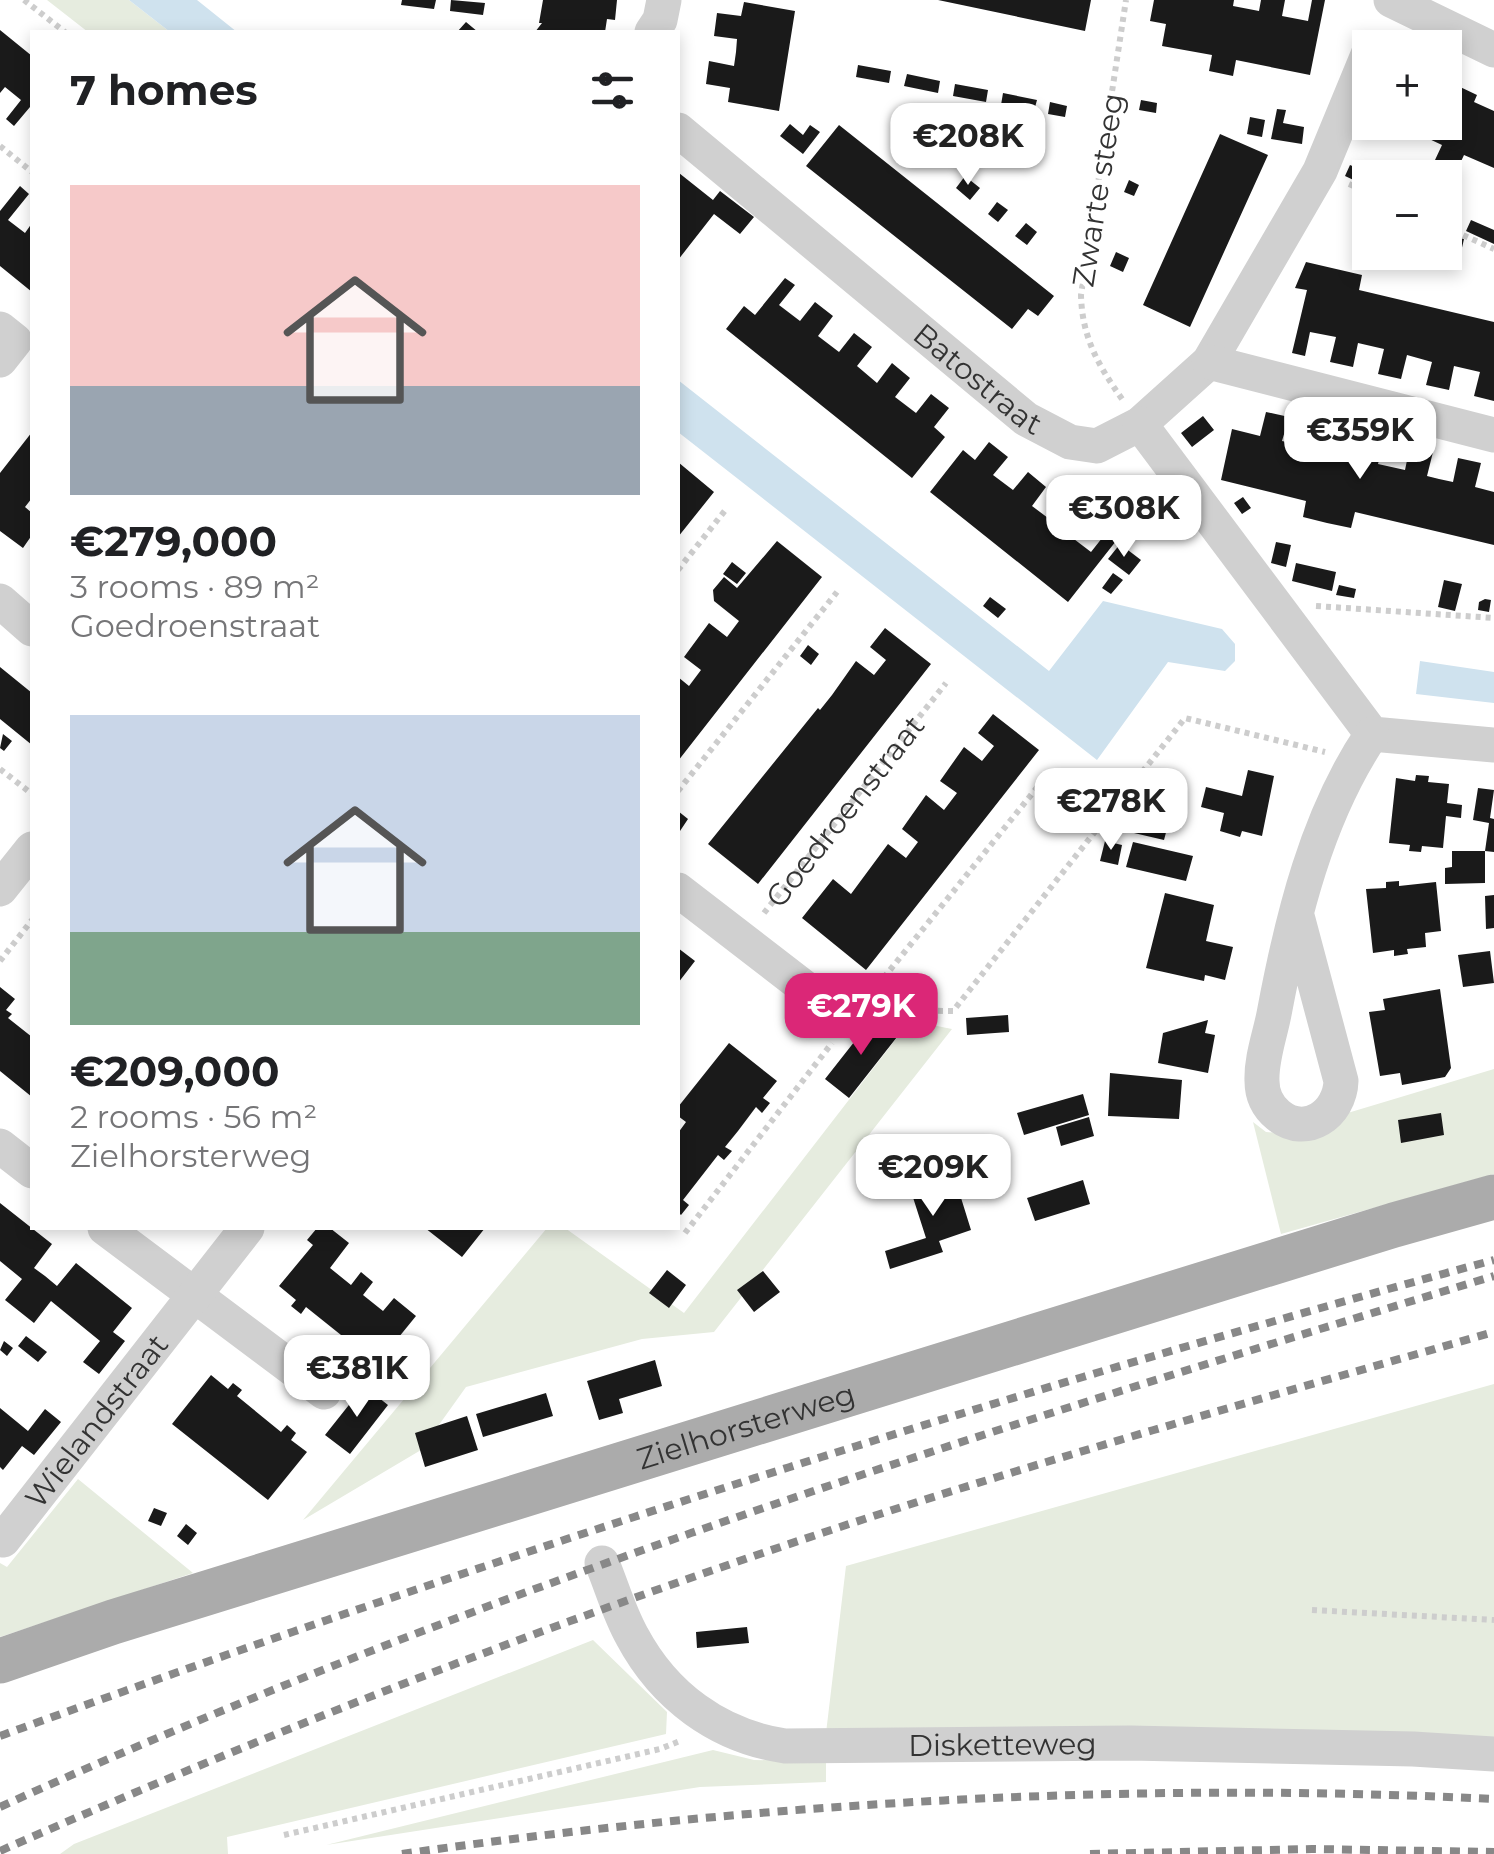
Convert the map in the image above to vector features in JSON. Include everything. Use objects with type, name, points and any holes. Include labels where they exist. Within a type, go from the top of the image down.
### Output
[{"type":"main road","name":"Zielhorsterweg","points":[[0,1661],[132,1616],[1494,1196]]},
{"type":"street","points":[[653,30],[664,0]]},
{"type":"street","points":[[1389,0],[1494,50]]},
{"type":"street","name":"Batostraat","points":[[1377,30],[1389,0]]},
{"type":"street","name":"Batostraat","points":[[680,132],[1026,419],[1070,442],[1097,446],[1140,424],[1208,362],[1320,171],[1352,93]]},
{"type":"street","points":[[0,329],[15,341],[0,360]]},
{"type":"street","points":[[1208,362],[1494,435]]},
{"type":"street","points":[[1140,424],[1275,603],[1364,746]]},
{"type":"street","points":[[0,601],[30,627]]},
{"type":"street","points":[[1364,746],[1494,745]]},
{"type":"street","points":[[1296,916],[1341,1081],[1340,1094],[1329,1113],[1320,1120],[1297,1124],[1288,1122],[1269,1106],[1262,1084],[1296,916],[1323,834],[1364,746]]},
{"type":"street","points":[[0,890],[30,852]]},
{"type":"street","points":[[680,892],[835,1011]]},
{"type":"street","points":[[0,1146],[30,1169]]},
{"type":"street","points":[[108,1230],[324,1392]]},
{"type":"street","name":"Wielandstraat","points":[[0,1538],[3,1540],[244,1230]]},
{"type":"street","name":"Disketteweg","points":[[602,1563],[631,1636],[648,1662],[694,1710],[751,1741],[785,1746],[1130,1743],[1494,1754]]},
{"type":"path","points":[[24,0],[63,30]]},
{"type":"path","name":"Zwarte steeg","points":[[1126,0],[1084,267],[1081,319],[1096,360],[1140,424]]},
{"type":"path","points":[[0,146],[30,170]]},
{"type":"path","points":[[1462,235],[1494,249]]},
{"type":"path","points":[[680,567],[727,508]]},
{"type":"path","points":[[680,789],[838,592]]},
{"type":"path","points":[[1275,603],[1494,618]]},
{"type":"path","name":"Goedroenstraat","points":[[742,941],[946,683]]},
{"type":"path","points":[[835,1011],[953,1011],[1185,718],[1364,746]]},
{"type":"path","points":[[0,769],[30,792]]},
{"type":"path","points":[[0,961],[30,923]]},
{"type":"path","points":[[1312,1610],[1494,1620]]},
{"type":"path","points":[[284,1835],[660,1749],[719,1727]]},
{"type":"shaded area","points":[[47,0],[129,0],[167,30],[85,30]]},
{"type":"shaded area","points":[[917,1022],[952,1029],[714,1332],[642,1339],[466,1387],[421,1450],[303,1520],[545,1230],[568,1230],[684,1313],[906,1026]]},
{"type":"shaded area","points":[[1494,1069],[1494,1174],[1281,1234],[1253,1122],[1266,1132],[1293,1134],[1331,1118]]},
{"type":"shaded area","points":[[1494,1384],[1494,1747],[826,1733],[846,1566]]},
{"type":"shaded area","points":[[78,1479],[193,1573],[0,1637],[0,1563],[7,1567]]},
{"type":"shaded area","points":[[593,1640],[667,1712],[666,1734],[227,1837],[228,1854],[60,1854],[74,1844]]},
{"type":"shaded area","points":[[713,1750],[754,1760],[826,1761],[826,1782],[700,1787],[326,1845]]},
{"type":"water","points":[[129,0],[197,0],[234,30],[167,30]]},
{"type":"water","points":[[680,382],[1049,671],[1103,601],[1222,629],[1235,644],[1235,661],[1225,671],[1168,662],[1097,760],[680,434]]},
{"type":"water","points":[[1420,661],[1494,672],[1494,703],[1416,694]]},
{"type":"building","points":[[402,0],[436,0],[434,9],[401,5]]},
{"type":"building","points":[[451,0],[485,3],[483,15],[450,11]]},
{"type":"building","points":[[543,0],[617,0],[615,20],[607,19],[605,30],[537,30]]},
{"type":"building","points":[[938,0],[1091,0],[1085,31]]},
{"type":"building","points":[[1154,0],[1234,0],[1233,6],[1259,11],[1261,0],[1285,0],[1282,16],[1308,21],[1312,0],[1325,0],[1310,75],[1236,60],[1233,76],[1209,71],[1212,55],[1162,46],[1166,24],[1150,21]]},
{"type":"building","points":[[744,2],[795,11],[779,111],[728,102],[730,88],[706,84],[709,61],[734,66],[737,39],[714,36],[717,13],[741,16]]},
{"type":"building","points":[[466,22],[476,30],[459,30]]},
{"type":"building","points":[[0,30],[30,54],[30,107],[14,126],[6,119],[21,100],[5,87],[0,93]]},
{"type":"building","points":[[858,65],[891,71],[889,83],[856,77]]},
{"type":"building","points":[[907,74],[940,81],[938,93],[904,86]]},
{"type":"building","points":[[955,84],[988,90],[986,102],[953,96]]},
{"type":"building","points":[[1462,88],[1477,95],[1474,102],[1494,111],[1494,168],[1464,155],[1462,160],[1435,160],[1442,145],[1431,140],[1462,140]]},
{"type":"building","points":[[1003,93],[1037,100],[1034,111],[1001,105]]},
{"type":"building","points":[[1141,100],[1157,103],[1156,113],[1139,110]]},
{"type":"building","points":[[1050,102],[1067,106],[1065,117],[1048,114]]},
{"type":"building","points":[[1277,109],[1286,110],[1283,123],[1304,127],[1302,144],[1271,139]]},
{"type":"building","points":[[1250,117],[1265,120],[1262,137],[1247,134]]},
{"type":"building","points":[[790,124],[803,135],[810,125],[820,132],[803,154],[780,136]]},
{"type":"building","points":[[839,125],[1054,296],[1038,316],[1028,309],[1012,329],[806,166]]},
{"type":"building","points":[[1220,134],[1268,155],[1190,327],[1143,305]]},
{"type":"building","points":[[922,142],[938,154],[929,165],[914,153]]},
{"type":"building","points":[[680,174],[713,200],[720,191],[754,217],[740,234],[714,214],[680,257]]},
{"type":"building","points":[[965,176],[980,188],[970,200],[956,188]]},
{"type":"building","points":[[1129,180],[1139,185],[1134,196],[1124,192]]},
{"type":"building","points":[[20,186],[29,194],[8,220],[25,233],[30,226],[30,290],[0,266],[0,211]]},
{"type":"building","points":[[997,202],[1008,210],[998,222],[988,214]]},
{"type":"building","points":[[1471,220],[1494,230],[1494,244],[1466,231]]},
{"type":"building","points":[[1026,223],[1037,232],[1027,245],[1015,236]]},
{"type":"building","points":[[1116,252],[1129,258],[1123,272],[1110,266]]},
{"type":"building","points":[[1306,262],[1362,275],[1359,290],[1494,322],[1494,401],[1474,396],[1480,372],[1454,366],[1449,390],[1426,385],[1432,362],[1407,355],[1401,379],[1378,374],[1384,349],[1358,343],[1353,367],[1330,362],[1336,337],[1310,332],[1305,356],[1292,353],[1307,290],[1295,288]]},
{"type":"building","points":[[785,278],[795,285],[779,305],[800,321],[815,302],[833,316],[818,336],[839,352],[854,333],[872,347],[857,366],[877,383],[892,363],[910,378],[895,397],[916,413],[931,394],[949,408],[934,427],[945,437],[912,478],[726,329],[744,306],[755,315]]},
{"type":"building","points":[[1266,412],[1289,417],[1282,441],[1308,447],[1314,423],[1336,429],[1331,452],[1343,456],[1356,459],[1362,435],[1384,440],[1378,464],[1405,470],[1410,446],[1433,452],[1427,476],[1439,479],[1453,482],[1458,458],[1481,463],[1475,487],[1494,492],[1494,545],[1355,512],[1351,528],[1327,523],[1303,517],[1306,501],[1221,480],[1232,429],[1260,436]]},
{"type":"building","points":[[1203,416],[1214,430],[1192,447],[1181,433]]},
{"type":"building","points":[[30,435],[30,501],[25,507],[30,511],[30,538],[23,548],[0,531],[0,473]]},
{"type":"building","points":[[989,442],[1008,457],[993,475],[1013,490],[1028,472],[1046,487],[1032,506],[1052,521],[1067,503],[1085,517],[1070,536],[1091,552],[1106,533],[1116,541],[1068,602],[930,492],[963,450],[975,460]]},
{"type":"building","points":[[680,464],[714,492],[680,534]]},
{"type":"building","points":[[1243,497],[1251,508],[1242,514],[1234,503]]},
{"type":"building","points":[[777,541],[822,577],[680,758],[680,679],[689,686],[701,670],[684,657],[709,623],[727,637],[739,621],[714,601],[713,590],[724,577],[737,588]]},
{"type":"building","points":[[1276,542],[1291,545],[1286,567],[1271,563]]},
{"type":"building","points":[[1120,544],[1141,560],[1129,575],[1108,559]]},
{"type":"building","points":[[732,562],[746,573],[737,584],[723,574]]},
{"type":"building","points":[[1296,563],[1336,572],[1332,591],[1292,581]]},
{"type":"building","points":[[1113,573],[1123,580],[1111,594],[1102,588]]},
{"type":"building","points":[[1444,580],[1462,584],[1455,611],[1438,607]]},
{"type":"building","points":[[1339,585],[1356,589],[1354,598],[1336,595]]},
{"type":"building","points":[[990,597],[1006,609],[998,618],[983,606]]},
{"type":"building","points":[[1491,600],[1489,612],[1478,610],[1479,602]]},
{"type":"building","points":[[885,628],[931,664],[758,884],[708,844],[856,661],[874,675],[886,660],[870,647]]},
{"type":"building","points":[[808,645],[819,654],[811,665],[800,656]]},
{"type":"building","points":[[0,667],[30,691],[30,743],[0,719]]},
{"type":"building","points":[[993,714],[1039,750],[866,970],[802,918],[833,879],[851,894],[888,844],[906,858],[918,842],[902,829],[926,795],[944,810],[957,793],[940,781],[964,747],[982,761],[994,746],[978,733]]},
{"type":"building","points":[[3,734],[12,741],[4,751],[0,748]]},
{"type":"building","points":[[1248,770],[1274,776],[1262,836],[1242,831],[1240,837],[1220,831],[1224,813],[1201,807],[1206,787],[1242,796]]},
{"type":"building","points":[[1416,775],[1429,776],[1428,782],[1449,784],[1447,803],[1462,805],[1461,818],[1446,816],[1443,848],[1422,846],[1421,852],[1409,851],[1410,845],[1389,843],[1396,778],[1415,781]]},
{"type":"building","points":[[1478,788],[1494,790],[1490,818],[1494,819],[1494,852],[1485,851],[1489,823],[1473,820]]},
{"type":"building","points":[[1131,803],[1172,810],[1164,840],[1134,833],[1137,819],[1127,816]]},
{"type":"building","points":[[680,813],[688,819],[680,831]]},
{"type":"building","points":[[1105,841],[1122,845],[1118,865],[1100,861]]},
{"type":"building","points":[[1133,842],[1193,856],[1186,881],[1126,867]]},
{"type":"building","points":[[1452,851],[1485,851],[1485,883],[1445,884],[1445,868],[1452,867]]},
{"type":"building","points":[[1399,881],[1399,886],[1436,882],[1441,931],[1425,933],[1426,947],[1407,949],[1408,954],[1394,956],[1394,950],[1373,953],[1366,889],[1386,888],[1386,882]]},
{"type":"building","points":[[1165,893],[1214,905],[1206,941],[1233,947],[1225,980],[1205,975],[1204,981],[1146,968]]},
{"type":"building","points":[[1494,895],[1494,928],[1486,929],[1485,896]]},
{"type":"building","points":[[680,950],[695,961],[680,980]]},
{"type":"building","points":[[1490,951],[1494,983],[1463,987],[1458,955]]},
{"type":"building","points":[[0,987],[15,999],[6,1010],[12,1014],[8,1018],[30,1035],[30,1095],[0,1071]]},
{"type":"building","points":[[1440,989],[1451,1068],[1445,1077],[1402,1085],[1400,1073],[1380,1076],[1369,1012],[1385,1010],[1383,999]]},
{"type":"building","points":[[1008,1015],[1009,1032],[967,1035],[966,1018]]},
{"type":"building","points":[[873,1018],[897,1037],[849,1098],[825,1079]]},
{"type":"building","points":[[1208,1020],[1205,1033],[1215,1035],[1208,1073],[1158,1063],[1163,1033]]},
{"type":"building","points":[[729,1043],[777,1081],[763,1098],[770,1103],[762,1113],[756,1107],[725,1147],[732,1151],[724,1160],[718,1155],[683,1200],[689,1205],[681,1215],[680,1130],[686,1122],[680,1118],[680,1104]]},
{"type":"building","points":[[1110,1073],[1182,1080],[1179,1119],[1108,1116]]},
{"type":"building","points":[[1083,1094],[1089,1115],[1024,1135],[1017,1113]]},
{"type":"building","points":[[1441,1113],[1444,1135],[1401,1143],[1398,1120]]},
{"type":"building","points":[[1089,1117],[1094,1136],[1061,1146],[1056,1127]]},
{"type":"building","points":[[953,1172],[971,1230],[939,1241],[943,1252],[890,1269],[885,1251],[926,1238],[909,1185]]},
{"type":"building","points":[[1083,1180],[1090,1204],[1035,1221],[1027,1198]]},
{"type":"building","points":[[0,1203],[52,1244],[34,1268],[57,1286],[76,1263],[132,1308],[113,1332],[125,1341],[99,1374],[83,1362],[100,1341],[51,1301],[34,1323],[5,1300],[22,1279],[0,1261]]},
{"type":"building","points":[[315,1230],[333,1230],[349,1243],[330,1268],[351,1285],[361,1272],[373,1282],[363,1295],[383,1311],[394,1298],[416,1316],[377,1364],[361,1351],[356,1358],[346,1349],[351,1343],[306,1307],[301,1314],[291,1306],[296,1300],[279,1286],[313,1245],[307,1240]]},
{"type":"building","points":[[428,1230],[483,1230],[462,1257]]},
{"type":"building","points":[[667,1270],[686,1285],[669,1308],[649,1293]]},
{"type":"building","points":[[763,1271],[780,1292],[754,1312],[737,1290]]},
{"type":"building","points":[[26,1336],[47,1352],[38,1362],[18,1346]]},
{"type":"building","points":[[4,1341],[13,1348],[7,1356],[0,1350]]},
{"type":"building","points":[[655,1360],[662,1386],[619,1399],[623,1413],[599,1420],[587,1381]]},
{"type":"building","points":[[211,1375],[228,1389],[233,1383],[242,1390],[237,1396],[281,1432],[287,1425],[296,1433],[291,1440],[307,1452],[268,1500],[172,1424]]},
{"type":"building","points":[[364,1386],[388,1405],[350,1454],[325,1435]]},
{"type":"building","points":[[546,1393],[553,1416],[483,1437],[476,1414]]},
{"type":"building","points":[[0,1408],[28,1431],[45,1409],[61,1422],[34,1455],[22,1446],[3,1470]]},
{"type":"building","points":[[467,1416],[478,1450],[425,1467],[415,1433]]},
{"type":"building","points":[[154,1508],[167,1513],[161,1526],[148,1521]]},
{"type":"building","points":[[186,1524],[197,1533],[188,1545],[177,1536]]},
{"type":"building","points":[[747,1627],[749,1643],[697,1648],[696,1632]]},
{"type":"railway","points":[[0,1736],[370,1605],[742,1482],[1117,1367],[1494,1260]]},
{"type":"railway","points":[[0,1807],[182,1727],[551,1583],[926,1454],[1494,1276]]},
{"type":"railway","points":[[0,1851],[313,1719],[739,1561],[1007,1474],[1494,1332]]},
{"type":"railway","points":[[402,1854],[674,1821],[946,1800],[1220,1793],[1494,1799]]},
{"type":"railway","points":[[1090,1854],[1312,1849],[1494,1852]]}]
